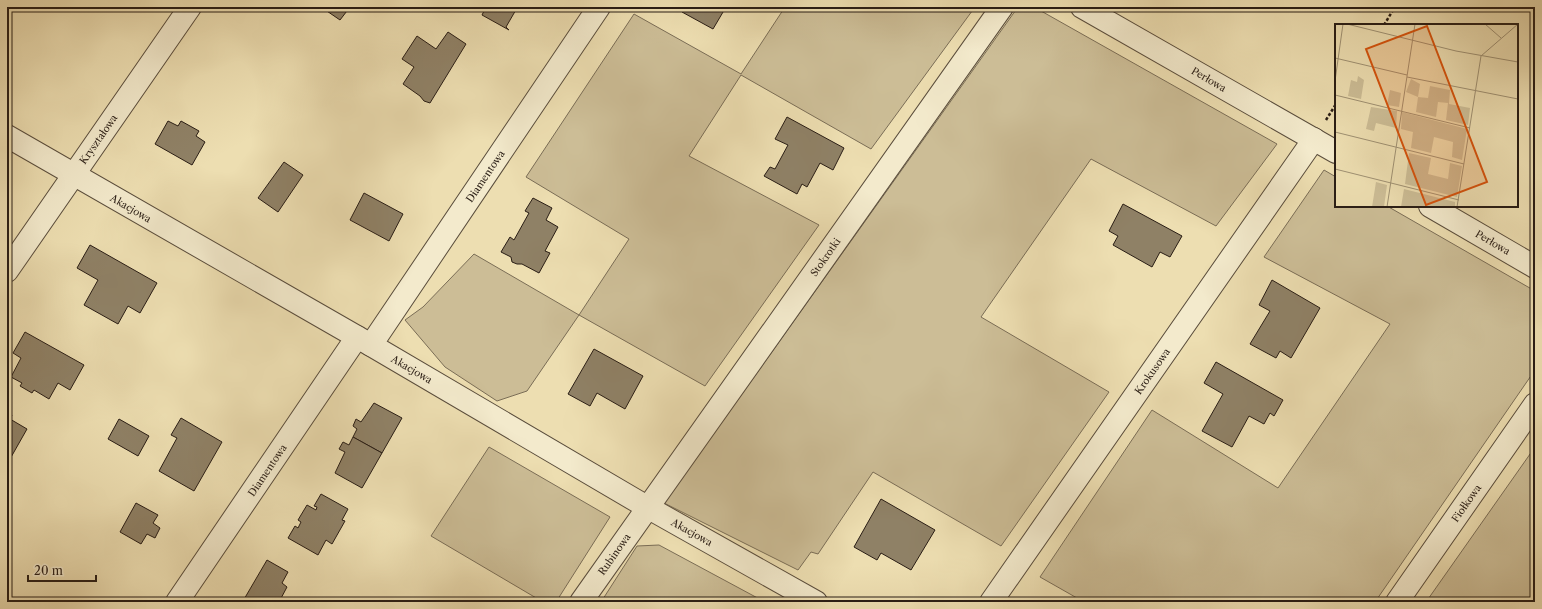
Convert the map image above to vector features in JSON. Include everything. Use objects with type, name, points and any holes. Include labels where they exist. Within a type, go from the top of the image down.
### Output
[{"type":"street","name":"Kryształowa","points":[[7,271],[190,7]]},
{"type":"street","name":"Diamentowa","points":[[177,602],[364,341],[599,7]]},
{"type":"street","name":"Stokrotki","points":[[648,507],[1002,7]]},
{"type":"street","name":"Perłowa","points":[[1082,7],[1335,151]]},
{"type":"street","name":"Akacjowa","points":[[7,136],[364,341],[648,507],[816,602]]},
{"type":"street","name":"Krokusowa","points":[[991,602],[1314,139]]},
{"type":"street","name":"Perłowa","points":[[1432,207],[1535,267]]},
{"type":"street","name":"Fiołkowa","points":[[1397,602],[1535,404]]},
{"type":"street","name":"Rubinowa","points":[[581,602],[648,507]]},
{"type":"path","points":[[1385,24],[1395,7]]},
{"type":"shaded area","points":[[785,7],[975,7],[871,149],[741,75],[689,156],[819,225],[705,386],[579,315],[629,239],[526,177],[634,14],[741,74]]},
{"type":"shaded area","points":[[1018,7],[1034,7],[1277,144],[1216,226],[1091,159],[981,317],[1109,392],[1001,546],[873,472],[818,554],[811,552],[798,570],[664,503]]},
{"type":"shaded area","points":[[1324,170],[1335,176],[1335,207],[1389,207],[1535,291],[1535,370],[1375,602],[1084,602],[1040,577],[1152,410],[1278,488],[1390,324],[1264,257]]},
{"type":"shaded area","points":[[474,254],[579,315],[527,391],[497,401],[445,367],[405,320],[423,307]]},
{"type":"shaded area","points":[[489,447],[610,517],[556,602],[543,602],[431,536]]},
{"type":"shaded area","points":[[1535,447],[1535,602],[1426,602]]},
{"type":"shaded area","points":[[659,545],[765,602],[601,602],[637,546]]},
{"type":"building","points":[[321,7],[350,7],[340,20]]},
{"type":"building","points":[[486,7],[517,8],[506,27],[509,30],[482,15]]},
{"type":"building","points":[[684,7],[726,7],[713,29],[682,12]]},
{"type":"building","points":[[448,32],[466,44],[430,103],[424,101],[420,96],[403,84],[414,67],[402,59],[417,36],[436,49]]},
{"type":"building","points":[[787,117],[844,148],[833,170],[820,163],[807,187],[802,184],[797,194],[764,176],[770,167],[775,169],[788,145],[775,139]]},
{"type":"building","points":[[168,121],[178,126],[181,121],[199,131],[196,136],[205,142],[192,165],[155,144]]},
{"type":"building","points":[[284,162],[303,175],[278,212],[258,198]]},
{"type":"building","points":[[364,193],[403,214],[389,241],[350,220]]},
{"type":"building","points":[[533,198],[552,208],[546,220],[558,227],[545,251],[550,253],[539,273],[522,264],[512,262],[511,257],[501,252],[510,237],[514,240],[529,213],[525,211]]},
{"type":"building","points":[[1123,204],[1182,236],[1170,257],[1160,252],[1152,267],[1113,245],[1118,236],[1109,231]]},
{"type":"building","points":[[90,245],[157,283],[140,313],[128,306],[118,324],[84,305],[98,280],[77,268]]},
{"type":"building","points":[[1272,280],[1320,308],[1291,358],[1280,351],[1276,358],[1250,344],[1270,311],[1259,305]]},
{"type":"building","points":[[25,332],[84,365],[70,390],[58,383],[49,399],[34,390],[32,393],[20,386],[22,383],[11,377],[21,358],[13,353]]},
{"type":"building","points":[[594,349],[643,376],[625,409],[597,393],[590,406],[568,394]]},
{"type":"building","points":[[1216,362],[1283,400],[1274,416],[1270,413],[1264,424],[1249,416],[1232,447],[1202,431],[1223,394],[1204,383]]},
{"type":"building","points":[[374,403],[402,418],[382,453],[353,437],[357,429],[353,426],[356,419],[361,422]]},
{"type":"building","points":[[7,412],[12,415],[10,419],[27,429],[10,459],[7,458]]},
{"type":"building","points":[[181,418],[222,442],[194,491],[159,471],[177,438],[171,435]]},
{"type":"building","points":[[119,419],[149,436],[138,456],[108,439]]},
{"type":"building","points":[[353,437],[382,453],[362,488],[335,473],[345,452],[339,449],[343,442],[349,445]]},
{"type":"building","points":[[321,494],[348,509],[342,520],[345,521],[332,544],[326,540],[318,555],[288,538],[295,526],[298,528],[301,522],[298,520],[307,505],[316,510],[317,507],[314,506]]},
{"type":"building","points":[[881,499],[935,530],[911,570],[881,553],[877,560],[854,547]]},
{"type":"building","points":[[136,503],[158,515],[153,523],[160,528],[155,538],[147,534],[141,544],[120,532]]},
{"type":"building","points":[[267,560],[288,572],[282,583],[287,587],[279,602],[243,601]]}]
